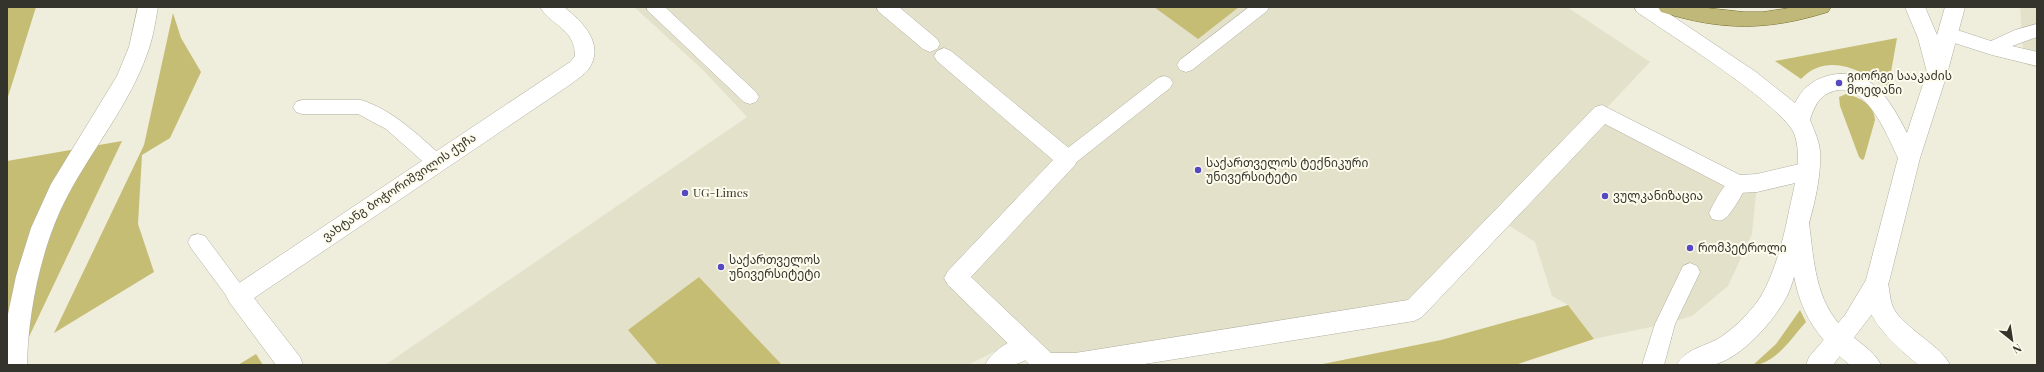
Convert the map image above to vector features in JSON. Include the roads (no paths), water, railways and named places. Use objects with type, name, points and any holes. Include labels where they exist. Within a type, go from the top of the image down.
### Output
[{"type":"main road","points":[[1668,7],[1717,19],[1738,21],[1765,20],[1790,16],[1821,7]]},
{"type":"street","points":[[15,365],[15,353],[23,298],[45,219],[58,192],[135,59],[148,7]]},
{"type":"street","points":[[886,7],[1067,159],[956,278],[1045,364],[1075,364],[1414,310],[1602,113],[1738,184],[1757,183],[1808,171]]},
{"type":"street","points":[[1644,7],[1757,84],[1799,120],[1806,135],[1809,152],[1808,171],[1798,223],[1778,290],[1764,312],[1729,345],[1689,365]]},
{"type":"street","points":[[1915,7],[1923,21],[1932,47],[1937,74]]},
{"type":"street","points":[[1818,365],[1840,341],[1864,307],[1877,282],[1909,158],[1937,74],[1955,7]]},
{"type":"street","name":"ვახტანგ ბოჭორიშვილის ქუჩა","points":[[238,296],[436,162],[564,78],[581,64],[585,52],[582,39],[559,9]]},
{"type":"street","points":[[1799,120],[1806,98],[1818,88],[1837,79],[1851,81],[1878,100],[1909,158]]},
{"type":"street","points":[[1798,223],[1811,299],[1825,324],[1840,341],[1870,365]]},
{"type":"street","points":[[1877,282],[1878,296],[1882,311],[1897,331],[1938,365]]},
{"type":"street","points":[[238,296],[291,365]]},
{"type":"street","points":[[997,365],[1025,346]]},
{"type":"lane","points":[[654,7],[750,97]]},
{"type":"lane","points":[[1186,65],[1261,7]]},
{"type":"lane","points":[[1992,48],[2021,35],[2037,30]]},
{"type":"lane","points":[[1948,34],[1992,48],[2037,59]]},
{"type":"lane","points":[[1067,159],[1164,83]]},
{"type":"lane","points":[[302,108],[361,107],[392,124],[436,162]]},
{"type":"lane","points":[[1719,213],[1738,184]]},
{"type":"lane","points":[[198,242],[238,296]]},
{"type":"lane","points":[[1653,365],[1665,324],[1690,272]]},
{"type":"place","name":"გიორგი სააკაძის მოედანი","points":[[1839,83]]},
{"type":"place","name":"საქართველოს ტექნიკური უნივერსიტეტი","points":[[1198,170]]},
{"type":"place","name":"UG-Limes","points":[[685,193]]},
{"type":"place","name":"ვულკანიზაცია","points":[[1605,196]]},
{"type":"place","name":"რომპეტროლი","points":[[1690,248]]},
{"type":"place","name":"საქართველოს უნივერსიტეტი","points":[[721,267]]}]
